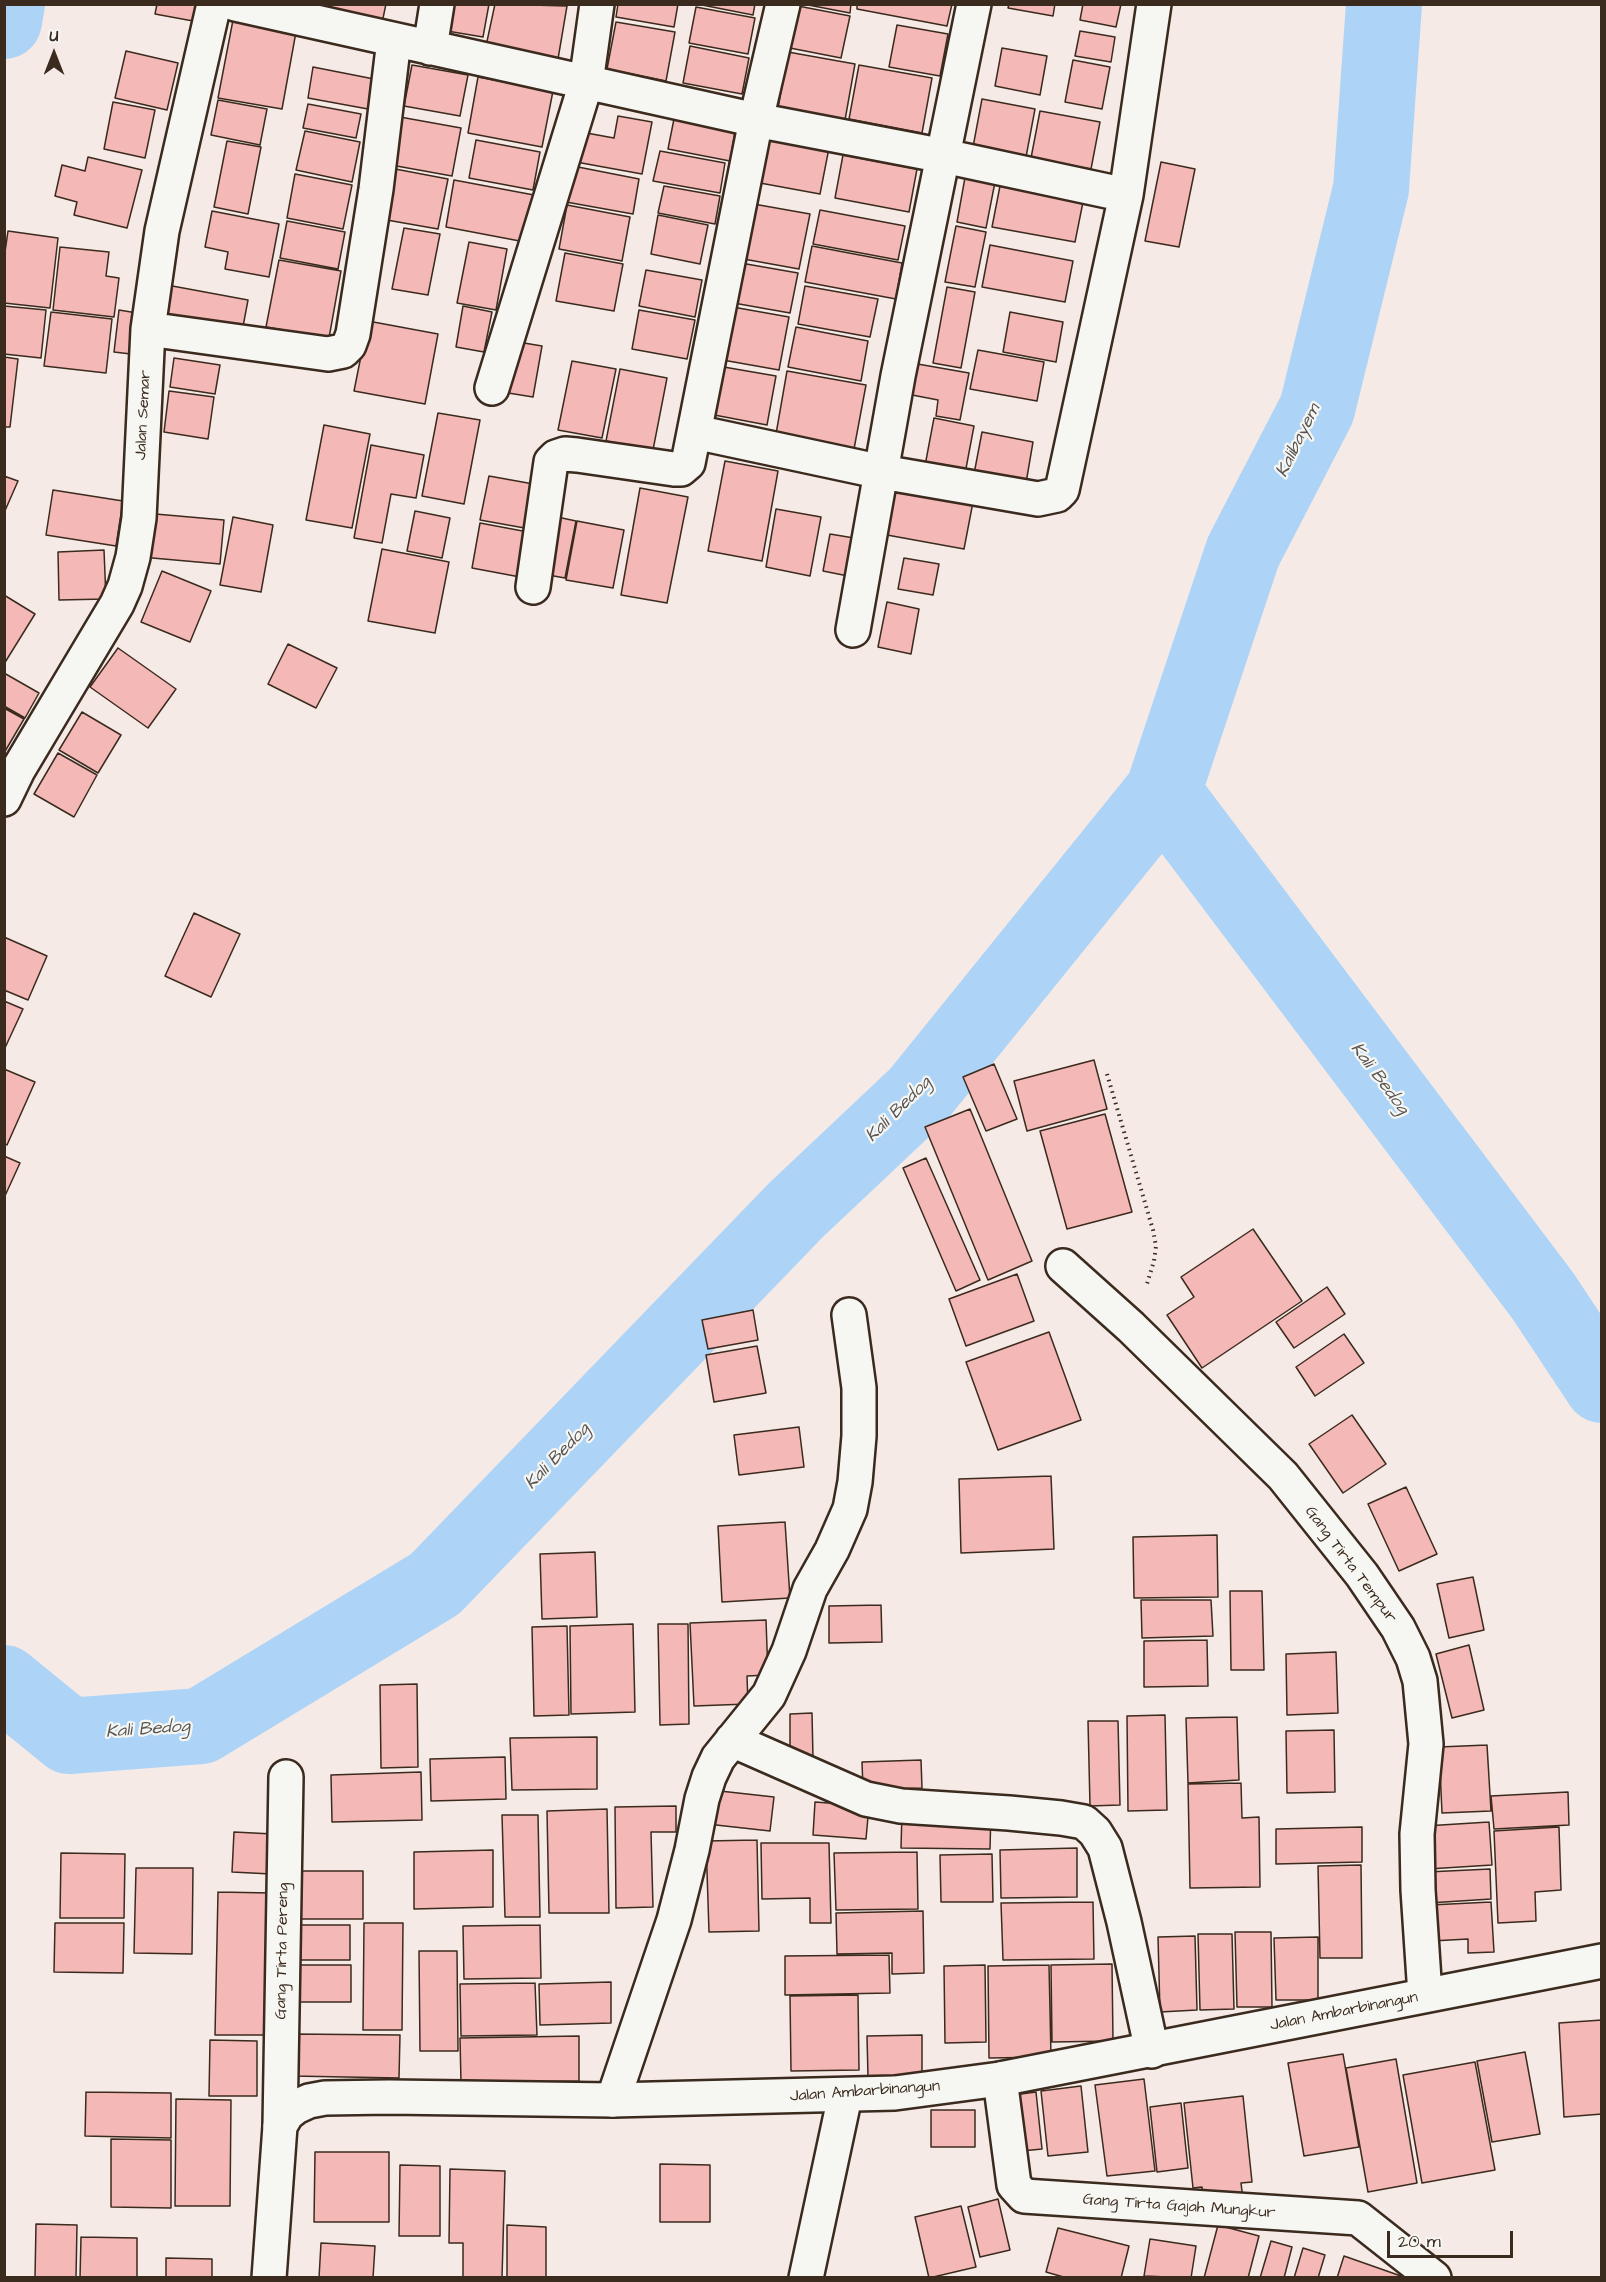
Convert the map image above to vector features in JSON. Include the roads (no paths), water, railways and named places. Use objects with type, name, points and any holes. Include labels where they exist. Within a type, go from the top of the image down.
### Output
[{"type":"street","name":"Jalan Semar","points":[[4,799],[18,770],[117,604],[133,557],[139,518],[148,329],[162,231],[214,4]]},
{"type":"street","points":[[235,4],[756,120],[944,156],[1126,195]]},
{"type":"street","points":[[430,48],[437,4]]},
{"type":"street","points":[[492,388],[586,83],[597,4]]},
{"type":"street","points":[[532,587],[551,462],[556,457],[565,454],[576,455],[681,469],[688,463],[756,120],[783,4]]},
{"type":"street","points":[[853,630],[898,376],[974,4]]},
{"type":"street","points":[[694,432],[882,472],[1038,499],[1057,495],[1062,490],[1126,195],[1154,4]]},
{"type":"street","points":[[148,329],[328,354],[343,351],[349,345],[353,334],[376,189],[394,40]]},
{"type":"street","name":"Gang Tirta Tempur","points":[[1063,1266],[1131,1327],[1283,1476],[1362,1575],[1398,1628],[1413,1658],[1420,1681],[1426,1744],[1417,1834],[1425,1995]]},
{"type":"street","points":[[613,2100],[674,1920],[702,1799],[718,1758],[769,1695],[789,1651],[810,1588],[832,1550],[850,1509],[859,1436],[859,1388],[849,1315]]},
{"type":"street","points":[[732,1740],[866,1799],[901,1806],[1009,1813],[1084,1822],[1095,1832],[1105,1848],[1124,1922],[1152,2051]]},
{"type":"street","name":"Gang Tirta Pereng","points":[[280,2126],[286,1777]]},
{"type":"street","name":"Jalan Ambarbinangun","points":[[280,2126],[296,2107],[325,2098],[613,2100],[895,2093],[1000,2079],[1152,2051],[1602,1961]]},
{"type":"street","name":"Gang Tirta Gajah Mungkur","points":[[1000,2079],[1014,2184],[1024,2196],[1042,2199],[1358,2218],[1434,2277]]},
{"type":"street","points":[[806,2277],[845,2096]]},
{"type":"street","points":[[268,2277],[280,2126]]},
{"type":"waterway","name":"Kali Bedog","points":[[4,21],[7,4]]},
{"type":"waterway","name":"Kalibayem","points":[[1163,792],[1243,552],[1317,409],[1371,189],[1384,4]]},
{"type":"waterway","name":"Kali Bedog","points":[[4,1683],[69,1736],[201,1726],[435,1584],[796,1210],[918,1095],[1163,792],[1543,1296],[1602,1385]]}]
